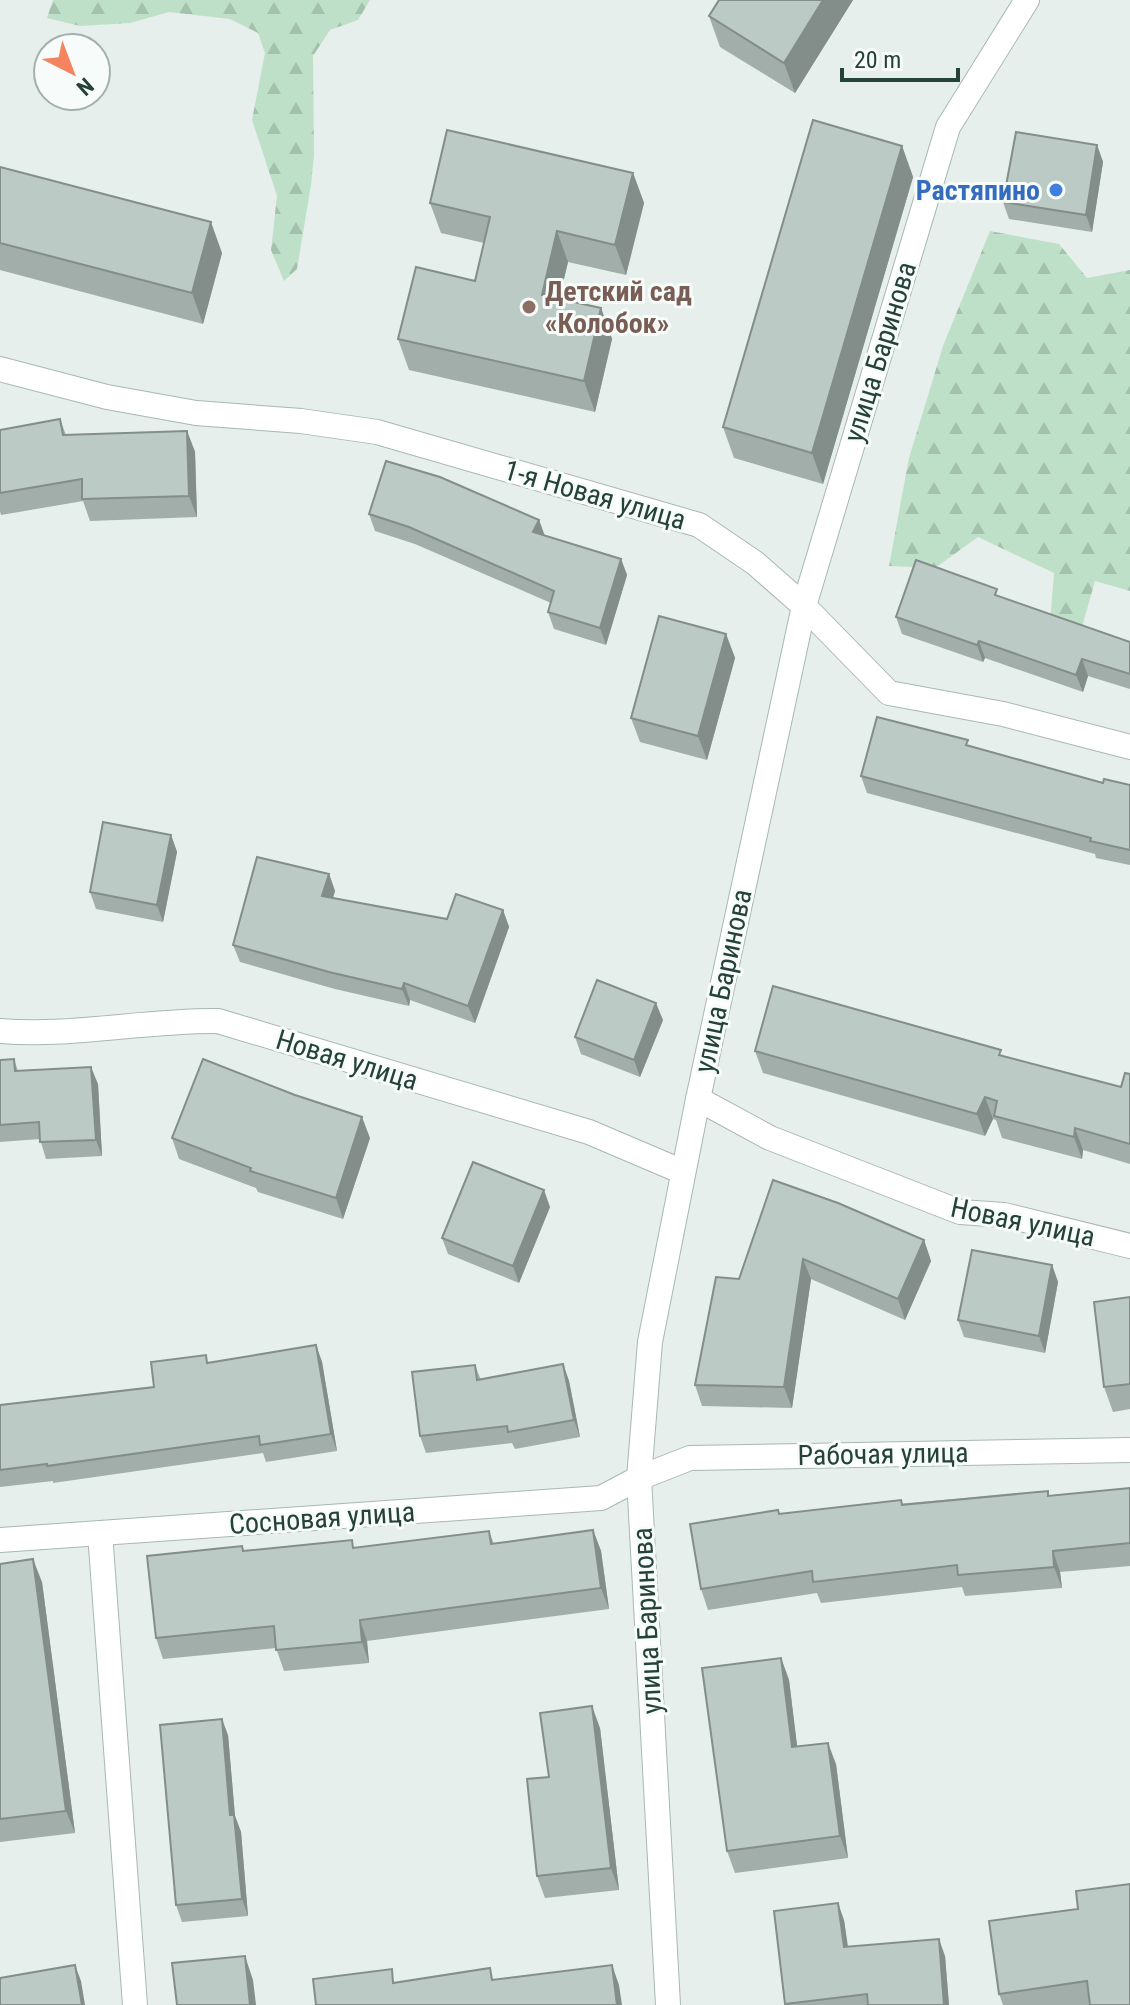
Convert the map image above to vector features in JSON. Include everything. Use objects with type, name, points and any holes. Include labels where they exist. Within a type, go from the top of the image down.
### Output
[{"type":"street","name":"улица Баринова","points":[[668,2005],[639,1478],[650,1342],[698,1099],[804,606],[948,127],[1027,0]]},
{"type":"street","name":"1-я Новая улица","points":[[0,369],[107,397],[196,413],[301,421],[377,432],[699,525],[755,563],[804,606],[889,693],[1003,714],[1130,747]]},
{"type":"street","name":"Новая улица","points":[[0,1031],[80,1032],[179,1020],[218,1021],[589,1132],[683,1172]]},
{"type":"street","name":"Новая улица","points":[[698,1099],[770,1138],[960,1212],[1004,1215],[1130,1246]]},
{"type":"street","name":"Рабочая улица","points":[[639,1478],[690,1458],[1130,1450]]},
{"type":"street","name":"Сосновая улица","points":[[0,1540],[601,1498],[639,1478]]},
{"type":"street","points":[[100,1533],[135,2005]]},
{"type":"green space","points":[[53,0],[370,0],[358,20],[330,30],[313,56],[314,155],[311,185],[297,269],[284,281],[271,250],[277,196],[252,120],[265,53],[258,33],[230,19],[169,12],[130,23],[80,26],[47,18]]},
{"type":"green space","points":[[990,231],[1059,244],[1087,278],[1130,270],[1130,591],[1095,581],[1082,627],[1050,623],[1054,573],[978,537],[935,568],[889,566],[909,458],[943,346]]},
{"type":"building","points":[[719,0],[823,0],[784,63],[709,16]]},
{"type":"building","points":[[813,120],[902,146],[812,453],[723,427]]},
{"type":"building","points":[[447,130],[633,173],[615,245],[557,231],[542,295],[601,308],[584,381],[398,339],[416,267],[475,281],[490,217],[430,203]]},
{"type":"building","name":"Растяпино","points":[[1016,132],[1097,145],[1086,215],[1003,202]]},
{"type":"building","points":[[0,167],[211,222],[192,293],[0,243]]},
{"type":"building","points":[[60,419],[63,435],[187,431],[189,496],[82,499],[82,479],[0,493],[0,430]]},
{"type":"building","points":[[386,461],[440,477],[539,520],[533,532],[621,559],[600,628],[548,612],[554,591],[409,527],[369,514]]},
{"type":"building","points":[[916,560],[997,589],[995,595],[1130,642],[1130,674],[1082,659],[1076,675],[979,641],[977,645],[896,617]]},
{"type":"building","points":[[659,616],[726,634],[698,736],[631,718]]},
{"type":"building","points":[[877,717],[968,740],[966,745],[1103,783],[1104,779],[1130,785],[1130,850],[861,776]]},
{"type":"building","points":[[103,822],[171,835],[157,905],[90,892]]},
{"type":"building","points":[[257,857],[329,874],[322,896],[447,919],[456,894],[503,910],[468,1006],[404,983],[402,989],[233,945]]},
{"type":"building","points":[[597,980],[656,1003],[634,1060],[575,1037]]},
{"type":"building","points":[[773,986],[1001,1050],[999,1055],[1121,1087],[1125,1073],[1130,1074],[1130,1144],[1075,1128],[1074,1137],[994,1116],[997,1101],[985,1097],[977,1114],[755,1051]]},
{"type":"building","points":[[14,1059],[15,1071],[91,1067],[96,1140],[40,1142],[39,1122],[0,1125],[0,1060]]},
{"type":"building","points":[[203,1059],[362,1117],[336,1198],[250,1171],[251,1168],[172,1138]]},
{"type":"building","points":[[473,1162],[544,1190],[513,1266],[442,1238]]},
{"type":"building","points":[[773,1180],[838,1203],[924,1240],[898,1299],[803,1259],[784,1387],[695,1385],[716,1277],[739,1279]]},
{"type":"building","points":[[972,1250],[1052,1265],[1039,1336],[958,1320]]},
{"type":"building","points":[[1130,1297],[1130,1384],[1104,1387],[1094,1302]]},
{"type":"building","points":[[316,1345],[331,1434],[260,1445],[259,1436],[0,1470],[0,1405],[154,1387],[151,1362],[206,1355],[207,1363]]},
{"type":"building","points":[[563,1364],[574,1420],[508,1432],[507,1426],[420,1436],[412,1372],[475,1365],[477,1380]]},
{"type":"building","points":[[1130,1488],[1130,1543],[1053,1551],[1054,1567],[958,1575],[957,1565],[813,1582],[812,1571],[701,1589],[690,1524],[778,1510],[779,1514],[901,1500],[902,1505],[1048,1491],[1048,1496]]},
{"type":"building","points":[[593,1530],[601,1588],[360,1620],[362,1642],[276,1650],[274,1626],[156,1638],[147,1556],[242,1546],[243,1551],[352,1540],[353,1548],[489,1531],[491,1544]]},
{"type":"building","points":[[33,1559],[66,1811],[0,1819],[0,1564]]},
{"type":"building","points":[[781,1658],[792,1747],[828,1743],[840,1836],[727,1851],[702,1668]]},
{"type":"building","points":[[592,1706],[611,1868],[537,1876],[527,1779],[549,1777],[540,1713]]},
{"type":"building","points":[[222,1719],[230,1815],[234,1815],[242,1899],[176,1905],[160,1725]]},
{"type":"building","points":[[1130,1884],[1130,2005],[1090,2005],[1087,1981],[999,1994],[989,1921],[1078,1909],[1076,1891]]},
{"type":"building","points":[[838,1903],[844,1947],[939,1939],[944,2005],[868,2005],[867,1994],[785,2004],[774,1911]]},
{"type":"building","points":[[245,1956],[250,2005],[177,2005],[172,1963]]},
{"type":"building","points":[[75,1965],[82,2005],[0,2005],[0,1978]]},
{"type":"building","points":[[612,1965],[617,2005],[316,2005],[313,1979],[392,1969],[393,1983],[490,1968],[492,1980]]},
{"type":"place","name":"Растяпино","points":[[1056,190]]},
{"type":"place","name":"Детский сад «Колобок»","points":[[529,307]]}]
